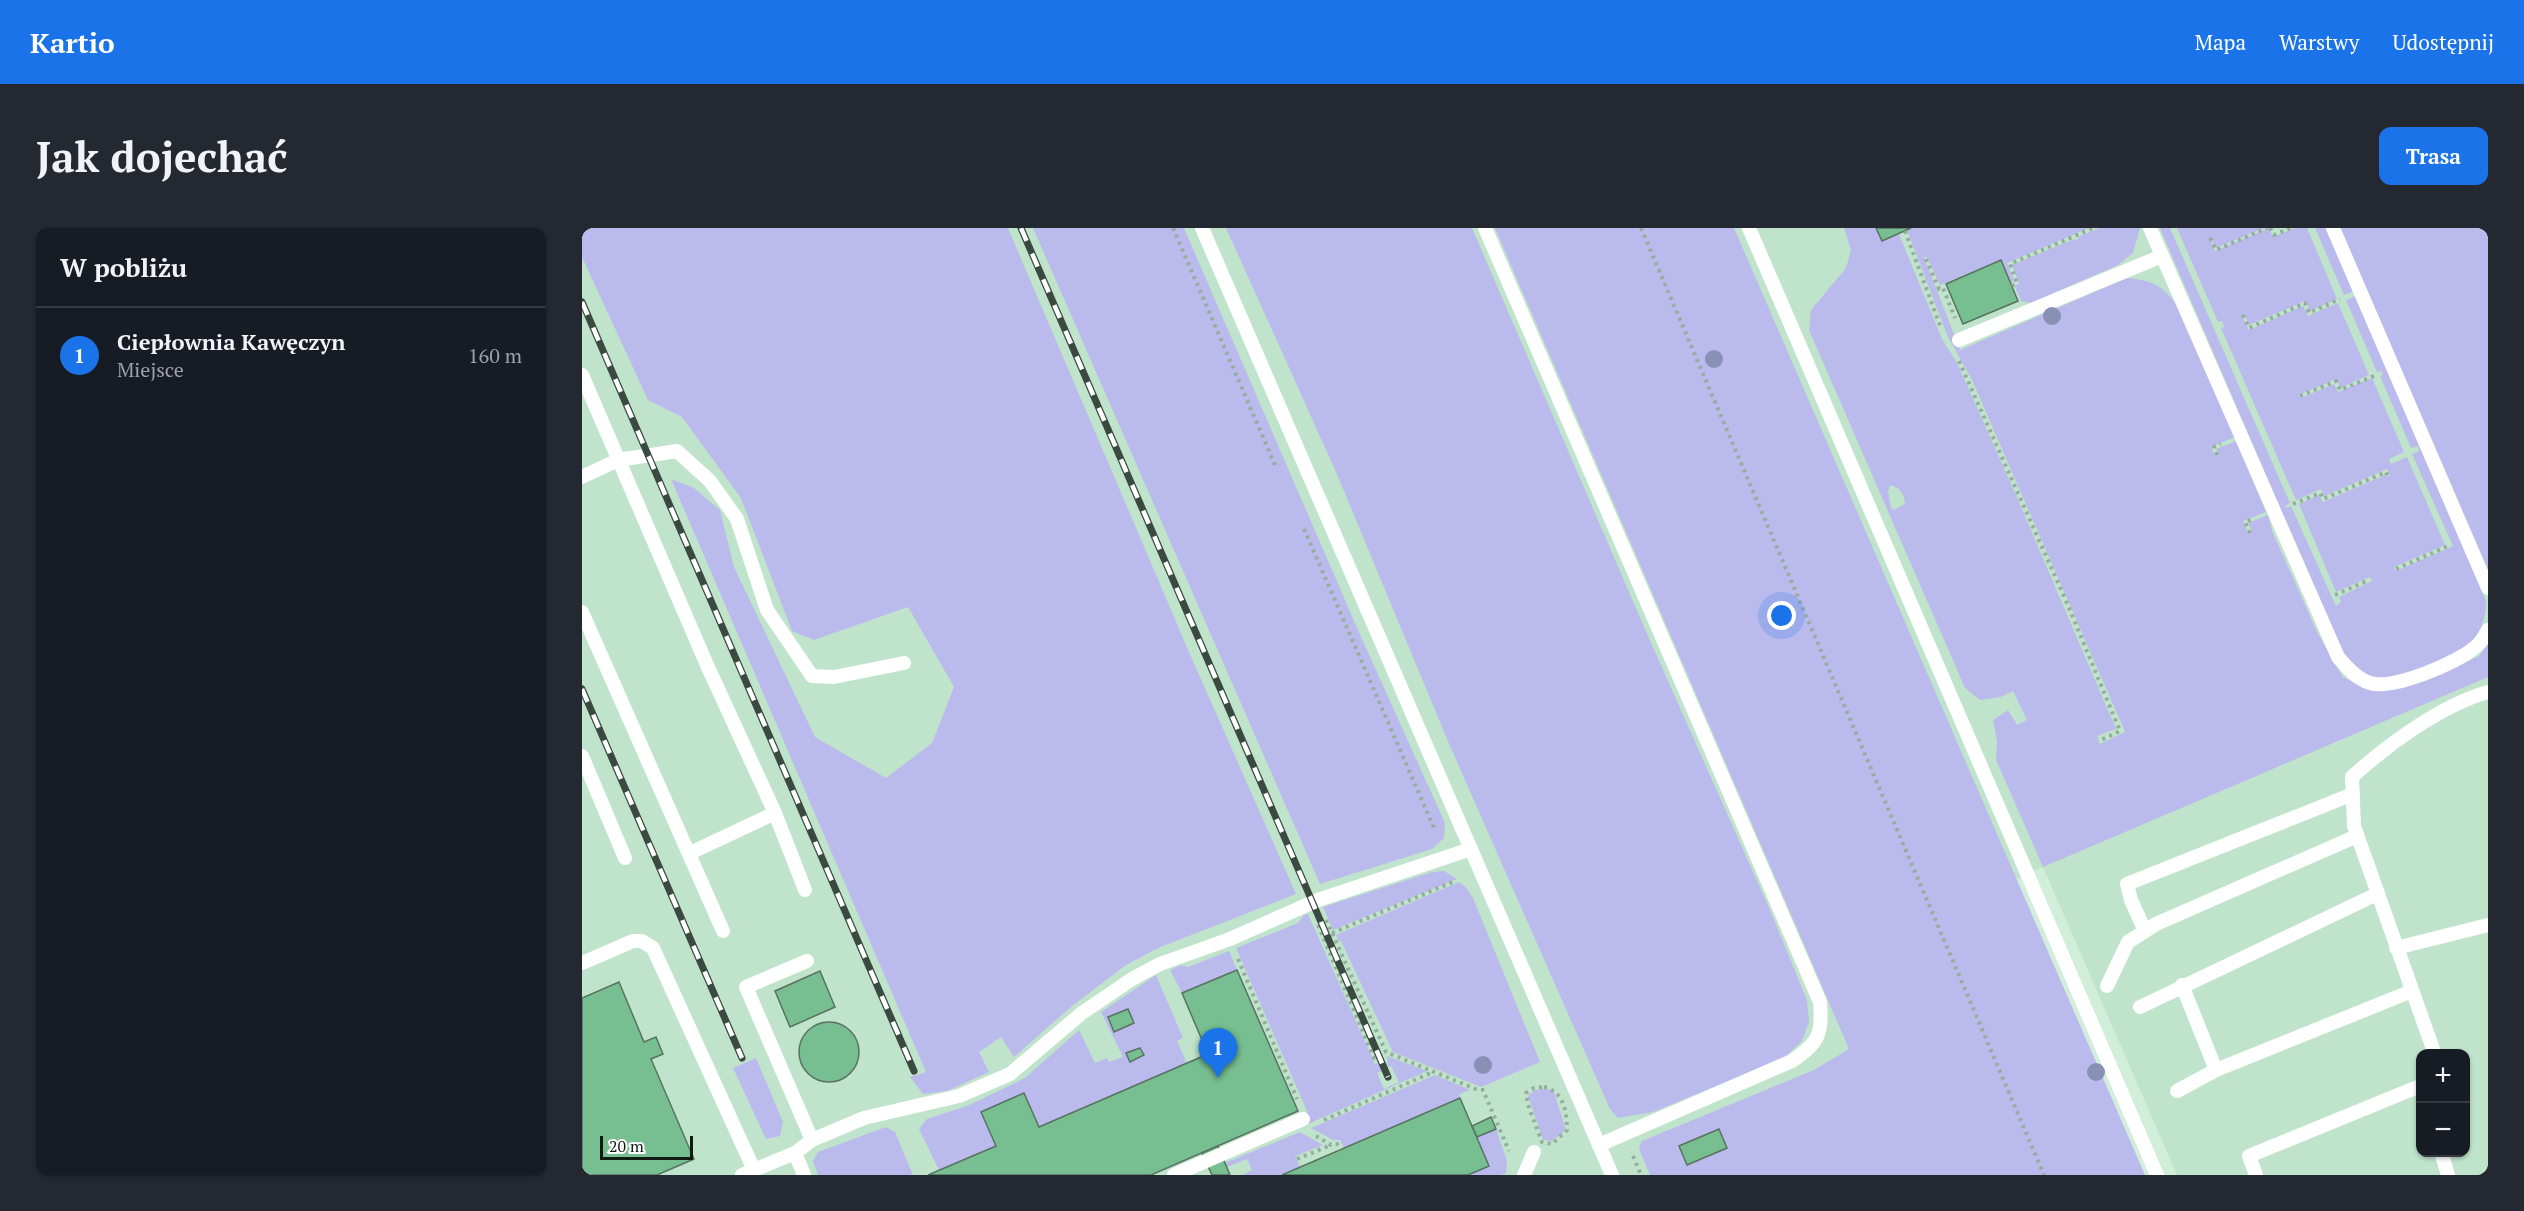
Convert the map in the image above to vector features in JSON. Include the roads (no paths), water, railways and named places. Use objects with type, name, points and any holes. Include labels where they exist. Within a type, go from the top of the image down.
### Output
[{"type":"lane","points":[[1202,228],[1612,1175]]},
{"type":"lane","points":[[1485,228],[1820,1002],[1822,1023],[1813,1046],[1792,1061],[1599,1145]]},
{"type":"lane","points":[[1749,228],[2157,1175]]},
{"type":"lane","points":[[2150,228],[2338,657],[2350,671],[2370,683],[2388,685],[2403,682],[2462,657],[2476,647],[2488,630]]},
{"type":"lane","points":[[2333,228],[2488,588]]},
{"type":"lane","points":[[1959,344],[2162,256]]},
{"type":"lane","points":[[582,375],[707,665],[775,813],[805,890]]},
{"type":"lane","points":[[582,477],[618,460],[677,451],[710,481],[737,519],[767,610],[812,676],[834,677],[904,663]]},
{"type":"lane","points":[[582,612],[723,931]]},
{"type":"lane","points":[[2433,1049],[2354,826],[2352,777],[2379,753],[2463,699],[2488,692]]},
{"type":"lane","points":[[582,756],[625,858]]},
{"type":"lane","points":[[2145,931],[2127,885],[2353,794]]},
{"type":"lane","points":[[690,853],[775,813]]},
{"type":"lane","points":[[2107,986],[2127,942],[2145,931],[2357,836]]},
{"type":"lane","points":[[582,963],[633,941],[642,941],[653,948],[748,1173],[795,1153],[812,1140],[864,1118],[959,1096],[1010,1074],[1082,1013],[1132,979],[1160,964],[1230,939],[1313,902],[1471,849]]},
{"type":"lane","points":[[2140,1007],[2377,894]]},
{"type":"lane","points":[[2396,948],[2488,925]]},
{"type":"lane","points":[[807,961],[746,987],[812,1140]]},
{"type":"lane","points":[[2182,985],[2216,1070]]},
{"type":"lane","points":[[2177,1090],[2216,1070],[2412,991]]},
{"type":"lane","points":[[2256,1175],[2249,1156],[2416,1089]]},
{"type":"lane","points":[[1174,1175],[1301,1123]]},
{"type":"lane","points":[[1524,1175],[1534,1152]]},
{"type":"lane","points":[[795,1153],[804,1175]]},
{"type":"lane","points":[[2443,1157],[2448,1175]]},
{"type":"railway","points":[[1021,228],[1388,1077]]},
{"type":"railway","points":[[582,302],[914,1071]]},
{"type":"railway","points":[[582,689],[742,1058]]},
{"type":"place","name":"Ciepłownia Kawęczyn","points":[[1218,1078]]}]
